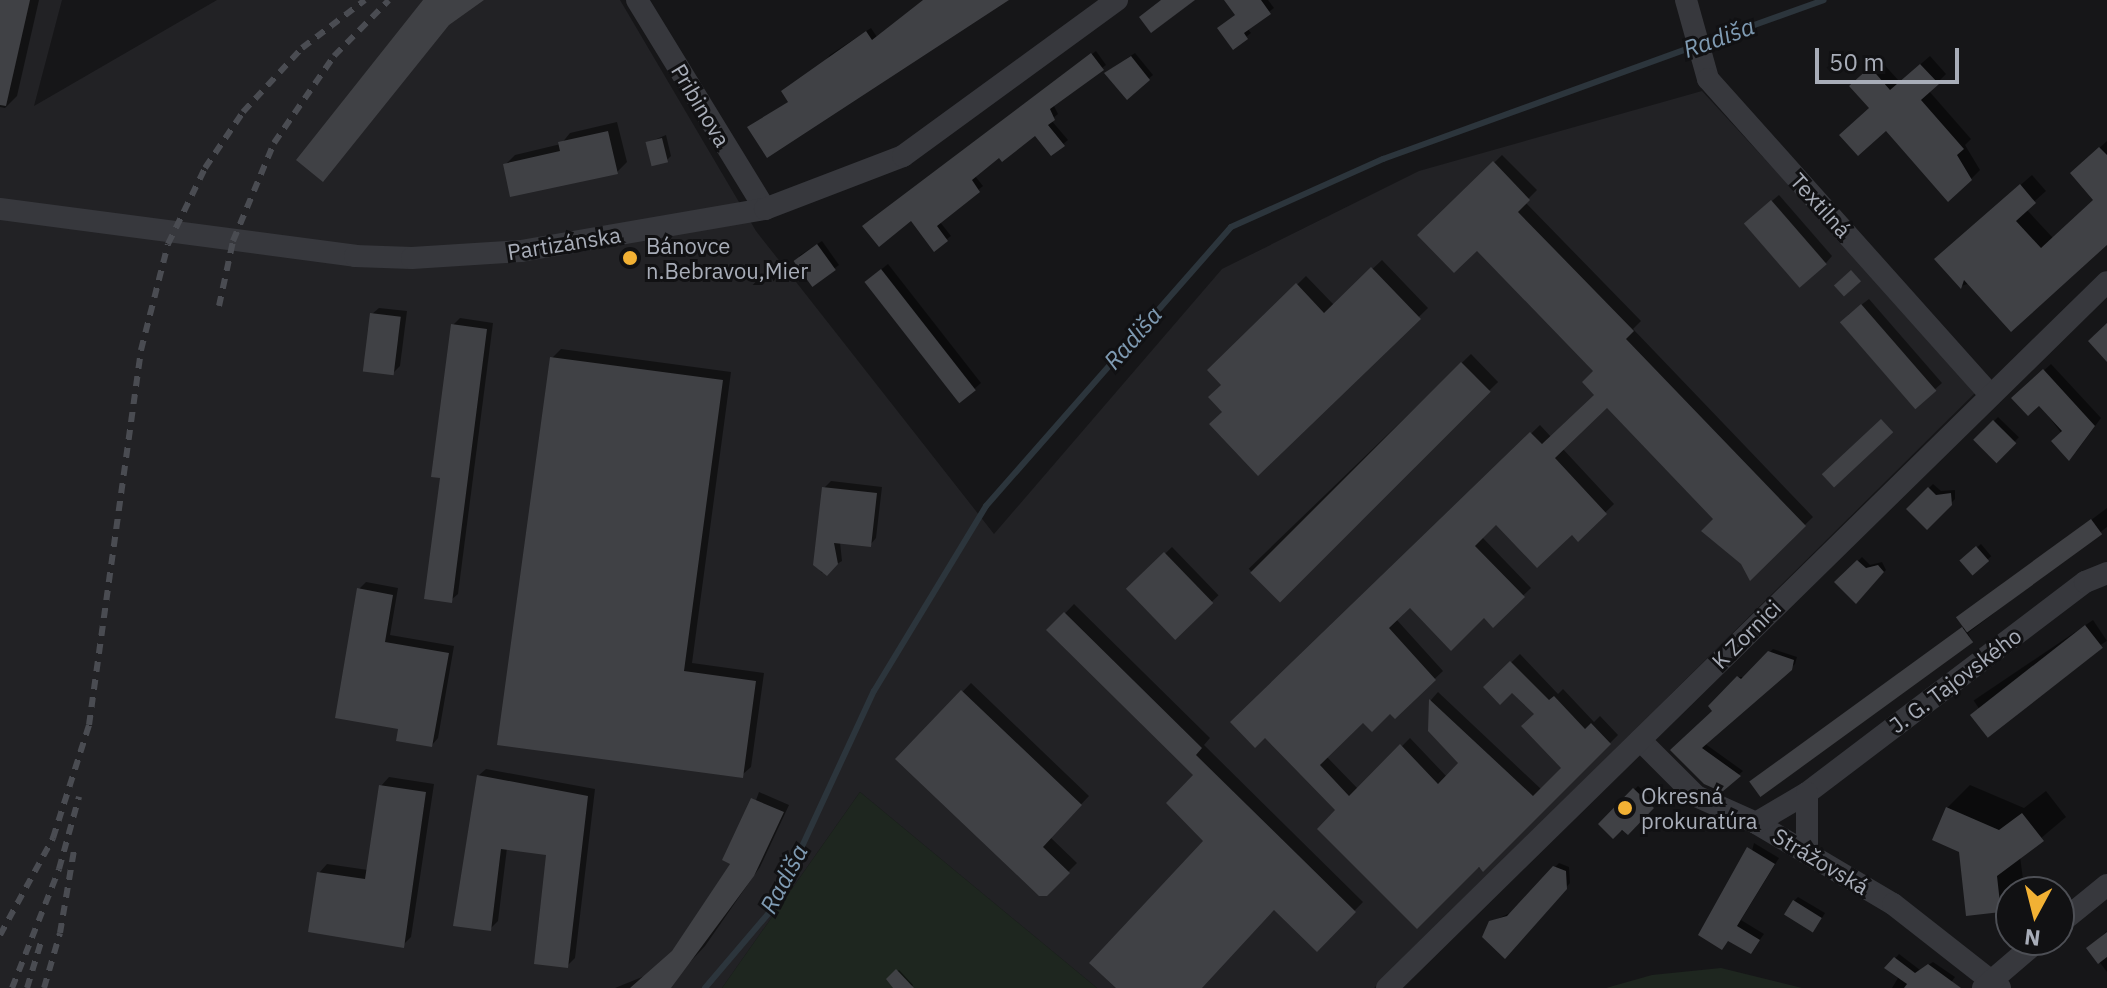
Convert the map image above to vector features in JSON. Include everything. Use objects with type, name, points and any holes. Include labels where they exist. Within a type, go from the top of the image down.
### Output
[{"type":"street","name":"Pribinova","points":[[637,0],[765,209]]},
{"type":"street","name":"Partizánska","points":[[0,209],[355,256],[412,258],[521,251],[765,209],[903,156],[1117,0]]},
{"type":"street","name":"Textilná","points":[[1687,6],[1708,79],[1989,393]]},
{"type":"street","name":"K Zornici","points":[[1387,988],[1989,393],[2107,282]]},
{"type":"street","name":"J. G. Tajovského","points":[[1756,823],[1807,793],[2085,582],[2107,573]]},
{"type":"street","name":"Strážovská","points":[[1640,740],[1696,796],[1756,823],[1893,904],[1991,985]]},
{"type":"street","points":[[1807,793],[1807,852]]},
{"type":"street","points":[[2075,911],[2107,885]]},
{"type":"street","points":[[1991,985],[2022,956]]},
{"type":"shaded area","points":[[0,0],[62,0],[34,106],[217,0],[620,0],[756,231],[994,534],[1222,269],[1419,171],[1702,91],[1978,390],[1374,988],[1097,988],[860,792],[722,988],[0,988]]},
{"type":"shaded area","points":[[860,792],[1097,988],[722,988]]},
{"type":"shaded area","points":[[1721,968],[1802,988],[1606,988],[1652,975]]},
{"type":"building","points":[[0,0],[30,0],[6,106],[0,105]]},
{"type":"building","points":[[423,0],[484,0],[449,25],[323,182],[296,160]]},
{"type":"building","points":[[923,0],[1009,0],[767,158],[747,127],[788,102],[781,91],[866,31],[872,40]]},
{"type":"building","points":[[1161,0],[1195,0],[1151,33],[1139,17]]},
{"type":"building","points":[[1224,0],[1261,0],[1271,14],[1244,33],[1248,39],[1233,50],[1217,28],[1235,15]]},
{"type":"building","points":[[1091,53],[1104,70],[1050,109],[1055,120],[1048,125],[1065,146],[1051,156],[1035,136],[1002,162],[999,158],[972,180],[980,192],[937,226],[948,241],[934,252],[911,221],[879,247],[862,226]]},
{"type":"building","points":[[1131,56],[1150,80],[1127,100],[1104,73]]},
{"type":"building","points":[[1920,64],[1939,84],[1921,100],[1964,149],[1957,155],[1972,180],[1948,202],[1886,131],[1858,156],[1839,135],[1869,108],[1849,86],[1870,67],[1890,90]]},
{"type":"building","points":[[608,131],[618,174],[510,197],[503,164],[560,151],[558,142]]},
{"type":"building","points":[[662,138],[668,162],[652,166],[646,142]]},
{"type":"building","points":[[2099,147],[2107,155],[2107,245],[2011,332],[1964,280],[1961,289],[1934,259],[2020,184],[2036,203],[2016,221],[2041,248],[2093,200],[2070,173]]},
{"type":"building","points":[[1493,161],[1530,200],[1518,212],[1634,331],[1626,339],[1806,526],[1750,581],[1741,564],[1701,531],[1713,519],[1607,408],[1555,458],[1607,514],[1578,542],[1572,535],[1537,568],[1496,525],[1475,546],[1525,597],[1493,628],[1484,618],[1451,651],[1410,608],[1389,628],[1436,680],[1395,719],[1390,714],[1372,732],[1363,723],[1320,765],[1349,796],[1400,744],[1438,784],[1458,763],[1428,731],[1429,699],[1533,796],[1561,768],[1521,726],[1534,714],[1512,693],[1500,705],[1483,687],[1510,661],[1549,700],[1554,696],[1585,729],[1591,723],[1611,744],[1483,872],[1479,867],[1417,929],[1317,829],[1335,810],[1265,738],[1255,748],[1230,722],[1530,432],[1542,444],[1594,395],[1582,382],[1593,371],[1477,251],[1454,273],[1417,235]]},
{"type":"building","points":[[1771,200],[1827,264],[1800,288],[1744,224]]},
{"type":"building","points":[[817,244],[836,270],[812,287],[794,261]]},
{"type":"building","points":[[1371,267],[1421,319],[1258,476],[1209,424],[1222,412],[1208,397],[1221,385],[1207,370],[1296,283],[1324,313]]},
{"type":"building","points":[[881,269],[976,390],[959,403],[864,282]]},
{"type":"building","points":[[1851,270],[1861,281],[1844,297],[1834,285]]},
{"type":"building","points":[[1861,304],[1936,391],[1915,409],[1840,322]]},
{"type":"building","points":[[370,313],[401,317],[394,375],[363,372]]},
{"type":"building","points":[[2107,323],[2107,362],[2088,341]]},
{"type":"building","points":[[451,324],[487,329],[452,603],[424,599],[440,478],[431,477]]},
{"type":"building","points":[[550,357],[723,380],[684,671],[756,681],[743,778],[497,745]]},
{"type":"building","points":[[1461,362],[1491,392],[1280,602],[1250,573]]},
{"type":"building","points":[[2043,369],[2095,426],[2069,461],[2051,441],[2062,431],[2039,406],[2028,416],[2011,398]]},
{"type":"building","points":[[1881,419],[1893,432],[1834,487],[1822,474]]},
{"type":"building","points":[[1993,420],[2016,443],[1997,463],[1973,440]]},
{"type":"building","points":[[822,487],[877,493],[871,547],[834,543],[838,564],[827,576],[813,565]]},
{"type":"building","points":[[1928,487],[1936,495],[1951,493],[1952,505],[1927,530],[1906,509]]},
{"type":"building","points":[[2091,519],[2102,534],[1967,633],[1956,617]]},
{"type":"building","points":[[1976,546],[1989,561],[1973,576],[1959,560]]},
{"type":"building","points":[[1164,552],[1213,603],[1175,640],[1126,589]]},
{"type":"building","points":[[1857,560],[1866,568],[1878,565],[1884,572],[1856,604],[1834,582]]},
{"type":"building","points":[[357,588],[393,595],[385,642],[449,653],[432,747],[396,741],[398,729],[335,718]]},
{"type":"building","points":[[1064,612],[1202,748],[1196,755],[1356,912],[1317,952],[1274,910],[1202,988],[1116,988],[1089,963],[1203,841],[1166,803],[1193,775],[1046,630]]},
{"type":"building","points":[[2085,625],[2103,648],[1988,738],[1970,715]]},
{"type":"building","points":[[1962,627],[1973,642],[1760,797],[1749,782]]},
{"type":"building","points":[[1768,651],[1794,660],[1792,670],[1702,748],[1741,776],[1722,792],[1704,784],[1670,750],[1712,711],[1708,706],[1737,676],[1741,679]]},
{"type":"building","points":[[961,690],[1082,805],[1043,847],[1070,873],[1047,896],[1039,896],[895,759]]},
{"type":"building","points":[[477,775],[588,796],[568,968],[534,964],[546,855],[501,849],[491,931],[453,926]]},
{"type":"building","points":[[379,785],[426,792],[404,948],[308,932],[317,872],[365,879]]},
{"type":"building","points":[[1633,788],[1654,808],[1628,835],[1622,830],[1613,839],[1598,824]]},
{"type":"building","points":[[751,798],[784,812],[754,876],[671,988],[630,988],[672,951],[730,864],[722,860]]},
{"type":"building","points":[[1946,807],[1999,830],[2022,813],[2044,841],[1995,876],[1995,913],[1966,916],[1959,852],[1932,840]]},
{"type":"building","points":[[1747,847],[1775,864],[1737,926],[1760,940],[1751,954],[1728,941],[1722,950],[1698,935]]},
{"type":"building","points":[[1553,866],[1566,871],[1567,889],[1505,959],[1482,937],[1489,921],[1507,916]]},
{"type":"building","points":[[1793,900],[1822,918],[1813,932],[1784,914]]},
{"type":"building","points":[[2107,932],[2107,957],[2098,964],[2086,948]]},
{"type":"building","points":[[1894,957],[1915,973],[1928,964],[1961,988],[1904,988],[1907,984],[1884,968]]},
{"type":"building","points":[[896,969],[914,988],[893,988],[886,979]]},
{"type":"waterway","name":"Radiša","points":[[1704,43],[1824,0]]},
{"type":"waterway","name":"Radiša","points":[[705,988],[774,907],[874,691],[986,506],[1231,227],[1383,159],[1693,47]]},
{"type":"railway","points":[[0,935],[53,838],[89,725],[141,350],[168,244],[205,168],[243,112],[302,48],[365,0]]},
{"type":"railway","points":[[219,306],[233,241],[274,143],[334,56],[389,0]]},
{"type":"railway","points":[[12,988],[59,869],[79,797]]},
{"type":"railway","points":[[44,988],[60,933],[74,850]]},
{"type":"railway","points":[[27,988],[41,942]]},
{"type":"place","name":"Bánovce n.Bebravou,Mier","points":[[630,258]]},
{"type":"place","name":"Okresná prokuratúra","points":[[1625,808]]}]
